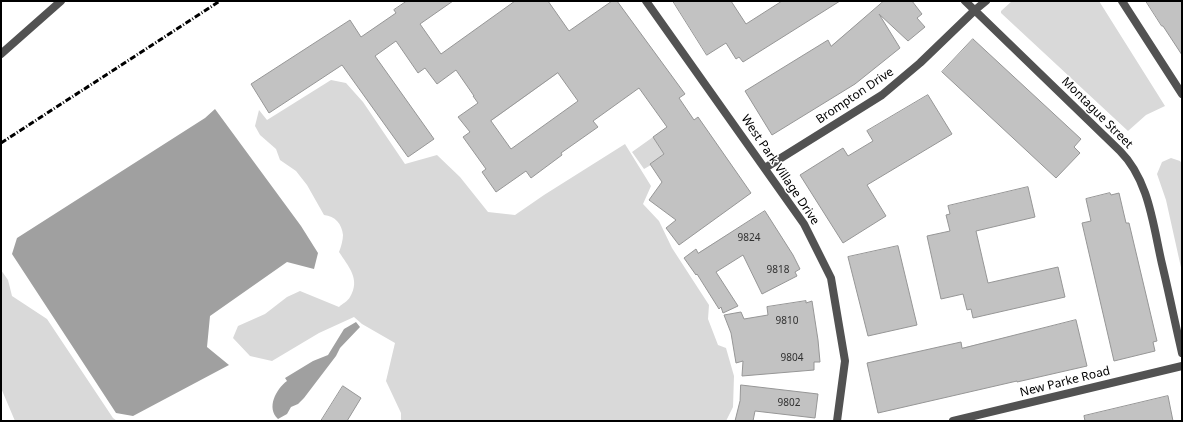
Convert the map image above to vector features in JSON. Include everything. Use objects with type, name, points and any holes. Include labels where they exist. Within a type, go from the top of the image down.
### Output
[{"type":"street","points":[[1,54],[61,1]]},
{"type":"street","name":"West Park Village Drive","points":[[646,1],[804,224],[831,278],[846,361],[837,421]]},
{"type":"street","name":"Montague Street","points":[[965,1],[1120,151],[1133,168],[1150,208],[1182,353]]},
{"type":"street","name":"Brompton Drive","points":[[765,168],[882,95],[920,63],[986,1]]},
{"type":"street","points":[[1122,1],[1182,94]]},
{"type":"street","name":"New Parke Road","points":[[953,421],[987,417],[1182,366]]},
{"type":"shaded area","points":[[1012,1],[1099,1],[1165,106],[1146,115],[1128,131],[1001,13],[1001,11]]},
{"type":"shaded area","points":[[331,80],[346,83],[363,102],[405,164],[437,155],[460,177],[488,212],[515,215],[625,144],[651,186],[643,204],[659,221],[672,248],[709,305],[708,319],[718,345],[726,348],[734,376],[733,407],[726,421],[401,421],[401,413],[386,381],[395,343],[362,324],[354,317],[319,333],[272,361],[250,356],[233,338],[238,326],[265,314],[287,297],[300,291],[339,307],[349,298],[353,290],[354,279],[352,273],[339,252],[343,235],[341,227],[335,219],[324,215],[307,185],[296,171],[280,160],[276,149],[260,135],[255,126],[259,110],[267,120]]},
{"type":"shaded area","points":[[215,109],[301,226],[318,253],[314,269],[287,262],[210,316],[207,347],[229,365],[133,416],[116,413],[12,254],[17,238],[205,118]]},
{"type":"shaded area","points":[[653,137],[664,154],[644,169],[632,152]]},
{"type":"shaded area","points":[[1171,158],[1180,161],[1182,164],[1182,272],[1166,200],[1157,174],[1162,162]]},
{"type":"shaded area","points":[[1,270],[8,280],[12,296],[47,319],[113,418],[117,421],[15,421],[1,388]]},
{"type":"shaded area","points":[[356,322],[360,327],[340,348],[336,356],[304,398],[298,404],[291,407],[287,414],[278,419],[274,415],[273,404],[279,389],[287,381],[285,378],[313,361],[328,355],[344,329]]},
{"type":"building","points":[[407,1],[453,1],[420,24],[441,54],[515,1],[548,1],[569,31],[612,1],[617,1],[685,94],[679,98],[694,120],[698,117],[751,193],[679,245],[666,228],[676,220],[649,200],[662,182],[650,164],[664,154],[653,137],[667,127],[639,88],[593,121],[598,127],[561,153],[562,155],[531,178],[526,171],[496,192],[482,172],[486,169],[463,137],[470,132],[458,117],[478,103],[474,96],[456,70],[437,84],[425,68],[418,73],[396,41],[375,56],[434,139],[408,157],[342,65],[269,113],[251,84],[350,20],[361,37],[396,13],[394,10]],"holes":[[[558,73],[578,101],[511,149],[491,121]]]},
{"type":"building","points":[[673,1],[731,1],[746,24],[782,1],[840,1],[743,62],[739,57],[736,59],[726,43],[707,55]]},
{"type":"building","points":[[884,1],[912,1],[922,14],[917,18],[925,27],[908,41],[879,14],[900,48],[855,84],[772,135],[745,91],[828,40],[831,46]]},
{"type":"building","points":[[1146,1],[1182,1],[1182,55],[1162,26]]},
{"type":"building","points":[[973,39],[1081,139],[1074,147],[1080,153],[1056,178],[942,72]]},
{"type":"building","points":[[928,95],[952,134],[867,185],[886,216],[843,243],[800,175],[843,148],[848,156],[873,141],[867,131]]},
{"type":"building","points":[[1028,187],[1035,217],[976,231],[988,283],[1058,267],[1065,297],[973,318],[971,309],[967,310],[963,294],[941,299],[927,236],[950,231],[946,215],[950,214],[948,206]]},
{"type":"building","points":[[1110,193],[1111,195],[1119,193],[1126,223],[1129,223],[1157,341],[1153,342],[1155,351],[1114,361],[1082,223],[1091,221],[1086,199]]},
{"type":"building","points":[[765,211],[793,255],[800,269],[795,272],[797,276],[762,294],[743,255],[716,272],[738,306],[723,313],[721,307],[719,309],[697,274],[696,275],[684,258],[696,249],[698,253]]},
{"type":"building","points":[[898,246],[917,325],[868,336],[848,257]]},
{"type":"building","points":[[806,301],[806,303],[812,301],[818,340],[820,362],[814,362],[814,370],[742,376],[743,361],[736,363],[731,333],[724,315],[741,312],[744,319],[768,315],[767,307]]},
{"type":"building","points":[[1076,320],[1087,366],[878,413],[867,363],[961,342],[962,348]]},
{"type":"building","points":[[741,385],[818,394],[815,418],[755,411],[753,421],[735,421],[740,401]]},
{"type":"building","points":[[343,386],[361,398],[347,421],[321,421]]},
{"type":"building","points":[[1168,396],[1173,421],[1085,421],[1084,416]]},
{"type":"railway","points":[[1,143],[220,1]]}]
